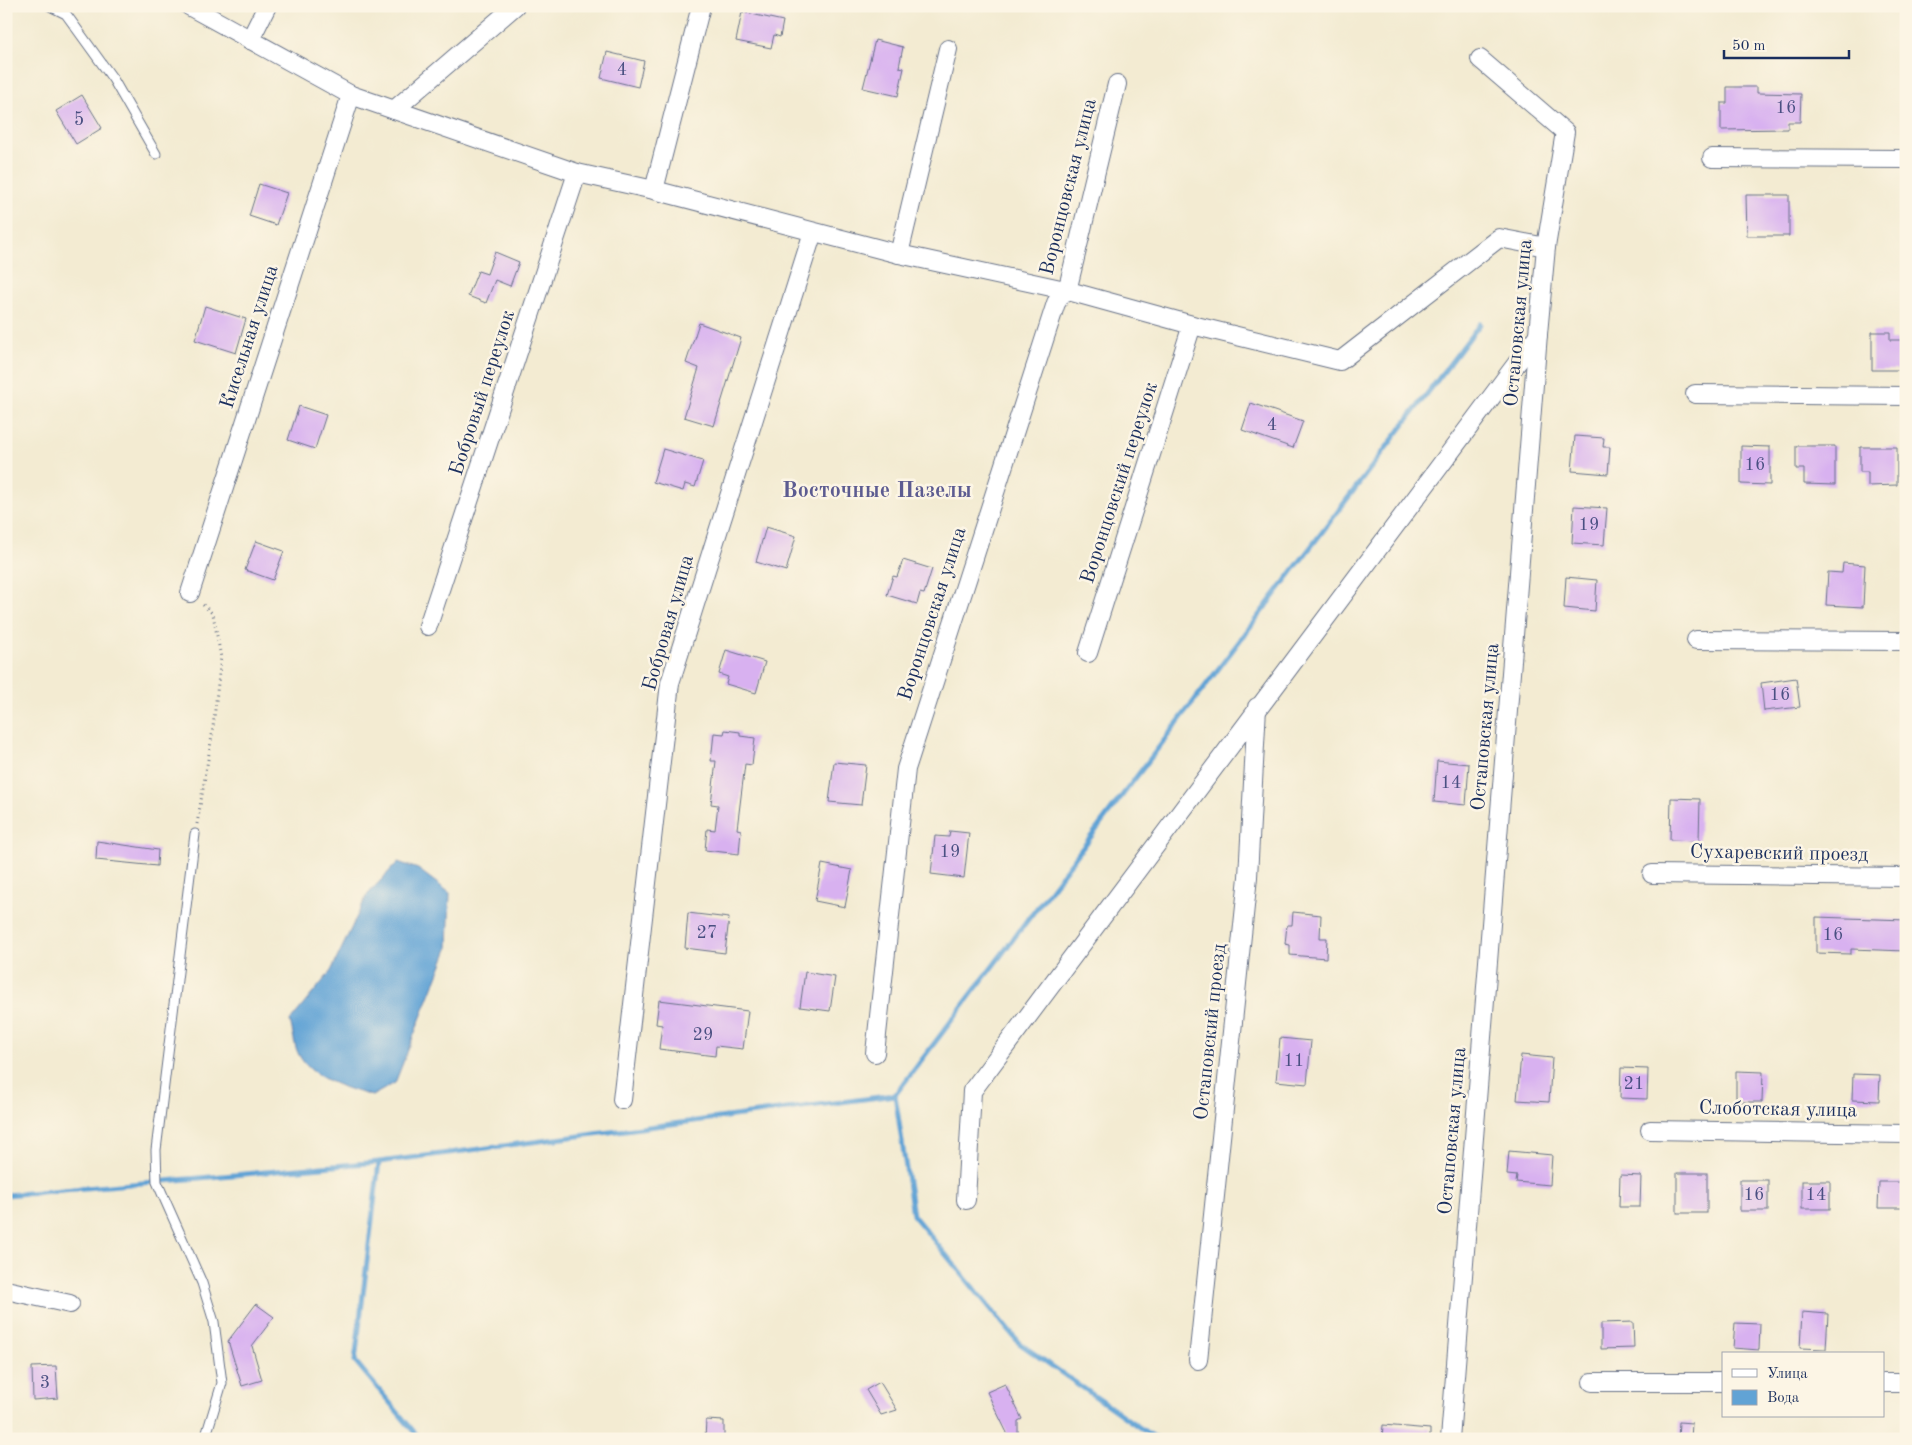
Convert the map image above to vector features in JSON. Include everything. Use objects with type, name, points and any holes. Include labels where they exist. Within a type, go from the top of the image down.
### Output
[{"type":"street","points":[[189,6],[351,95],[577,172],[654,190],[899,254],[1065,290],[1192,325],[1340,361],[1499,238],[1546,246]]},
{"type":"street","points":[[250,40],[267,6]]},
{"type":"street","points":[[394,110],[515,6]]},
{"type":"street","points":[[654,190],[700,6]]},
{"type":"street","points":[[899,254],[948,49]]},
{"type":"street","name":"Остаповская улица","points":[[1450,1439],[1538,334],[1546,246],[1565,132],[1480,59]]},
{"type":"street","name":"Воронцовская улица","points":[[874,1053],[906,768],[1056,303],[1065,290],[1072,273],[1117,84]]},
{"type":"street","name":"Кисельная улица","points":[[190,592],[351,95]]},
{"type":"street","points":[[1712,158],[1906,159]]},
{"type":"street","name":"Бобровый переулок","points":[[428,626],[577,172]]},
{"type":"street","name":"Бобровая улица","points":[[622,1100],[670,683],[813,232]]},
{"type":"street","name":"Воронцовский переулок","points":[[1088,653],[1192,325]]},
{"type":"street","points":[[966,1200],[972,1091],[1538,334]]},
{"type":"street","points":[[1695,394],[1906,396]]},
{"type":"street","points":[[1696,640],[1906,641]]},
{"type":"street","name":"Остаповский проезд","points":[[1198,1360],[1248,877],[1258,707]]},
{"type":"street","name":"Сухаревский проезд","points":[[1652,874],[1906,877]]},
{"type":"street","name":"Слоботская улица","points":[[1650,1130],[1906,1134]]},
{"type":"street","points":[[6,1290],[70,1304]]},
{"type":"street","points":[[1592,1382],[1722,1382]]},
{"type":"street","points":[[1884,1383],[1906,1383]]},
{"type":"lane","points":[[50,6],[66,14],[107,70],[156,154]]},
{"type":"lane","points":[[195,834],[156,1150],[157,1182],[202,1283],[214,1322],[222,1383],[205,1439]]},
{"type":"path","points":[[190,592],[213,614],[221,657],[212,736],[195,834]]},
{"type":"water","points":[[398,862],[418,869],[450,893],[448,949],[395,1083],[372,1096],[331,1082],[312,1071],[297,1051],[290,1021],[331,971],[367,895]]},
{"type":"building","points":[[742,12],[783,21],[780,37],[774,35],[771,48],[736,41]]},
{"type":"building","points":[[875,40],[903,47],[899,67],[904,68],[898,96],[863,88]]},
{"type":"building","points":[[607,52],[644,61],[638,87],[601,78]]},
{"type":"building","points":[[1727,87],[1757,87],[1757,93],[1801,94],[1800,122],[1788,122],[1788,129],[1721,130],[1721,103],[1727,103]]},
{"type":"building","points":[[82,95],[102,128],[76,144],[56,111]]},
{"type":"building","points":[[259,184],[287,193],[276,225],[249,216]]},
{"type":"building","points":[[1746,195],[1789,195],[1789,236],[1747,236]]},
{"type":"building","points":[[495,252],[519,262],[510,286],[495,280],[486,303],[468,296],[478,271],[487,274]]},
{"type":"building","points":[[205,306],[246,319],[236,353],[195,340]]},
{"type":"building","points":[[699,323],[741,338],[714,426],[684,417],[699,368],[686,363]]},
{"type":"building","points":[[1872,332],[1890,332],[1890,340],[1906,340],[1906,370],[1872,370]]},
{"type":"building","points":[[1251,403],[1303,421],[1293,448],[1242,430]]},
{"type":"building","points":[[299,406],[326,415],[315,449],[288,440]]},
{"type":"building","points":[[1575,436],[1604,438],[1603,447],[1610,447],[1608,474],[1572,471]]},
{"type":"building","points":[[1741,446],[1770,447],[1770,485],[1741,484]]},
{"type":"building","points":[[1796,446],[1835,446],[1835,485],[1804,484],[1804,469],[1796,469]]},
{"type":"building","points":[[1860,447],[1897,447],[1897,485],[1868,486],[1868,472],[1860,472]]},
{"type":"building","points":[[663,449],[703,461],[695,487],[685,484],[683,491],[653,482]]},
{"type":"building","points":[[1574,506],[1607,508],[1604,545],[1572,543]]},
{"type":"building","points":[[766,527],[796,536],[786,571],[756,562]]},
{"type":"building","points":[[256,541],[284,551],[273,580],[245,570]]},
{"type":"building","points":[[903,560],[932,569],[924,594],[920,593],[917,604],[887,595],[893,576],[897,577]]},
{"type":"building","points":[[1843,563],[1865,565],[1863,607],[1826,605],[1828,572],[1842,573]]},
{"type":"building","points":[[1566,577],[1597,580],[1595,611],[1564,608]]},
{"type":"building","points":[[726,650],[765,662],[756,693],[726,684],[728,677],[719,674]]},
{"type":"building","points":[[1796,678],[1800,707],[1764,711],[1761,683]]},
{"type":"building","points":[[725,730],[740,732],[740,736],[755,738],[752,765],[745,764],[737,829],[741,830],[739,854],[705,850],[707,829],[715,830],[718,805],[711,804],[716,761],[711,761],[714,733],[724,734]]},
{"type":"building","points":[[1437,761],[1469,764],[1466,805],[1434,802]]},
{"type":"building","points":[[834,762],[866,765],[861,805],[829,802]]},
{"type":"building","points":[[1671,798],[1700,799],[1699,841],[1670,840]]},
{"type":"building","points":[[950,831],[969,833],[964,878],[931,874],[935,836],[949,837]]},
{"type":"building","points":[[97,841],[158,850],[157,866],[96,860]]},
{"type":"building","points":[[822,864],[852,870],[845,907],[815,901]]},
{"type":"building","points":[[1293,912],[1321,915],[1320,938],[1327,938],[1326,958],[1290,955],[1290,945],[1285,944],[1287,925],[1292,925]]},
{"type":"building","points":[[688,913],[729,918],[725,953],[685,948]]},
{"type":"building","points":[[1816,917],[1906,920],[1906,951],[1851,949],[1851,954],[1816,953]]},
{"type":"building","points":[[805,972],[835,977],[830,1011],[800,1007]]},
{"type":"building","points":[[659,1000],[748,1011],[743,1049],[716,1046],[715,1056],[659,1049],[662,1025],[656,1024]]},
{"type":"building","points":[[1280,1038],[1311,1041],[1307,1084],[1276,1081]]},
{"type":"building","points":[[1521,1055],[1552,1058],[1549,1102],[1517,1100]]},
{"type":"building","points":[[1621,1068],[1648,1069],[1647,1099],[1620,1098]]},
{"type":"building","points":[[1736,1071],[1763,1072],[1762,1102],[1736,1102]]},
{"type":"building","points":[[1853,1074],[1880,1075],[1879,1101],[1852,1100]]},
{"type":"building","points":[[1509,1151],[1552,1155],[1550,1185],[1516,1182],[1517,1176],[1507,1175]]},
{"type":"building","points":[[1677,1173],[1707,1173],[1707,1213],[1677,1213]]},
{"type":"building","points":[[1620,1175],[1641,1176],[1640,1207],[1619,1207]]},
{"type":"building","points":[[1740,1180],[1768,1180],[1768,1211],[1740,1211]]},
{"type":"building","points":[[1802,1181],[1830,1181],[1830,1209],[1802,1209]]},
{"type":"building","points":[[1879,1182],[1906,1182],[1906,1208],[1878,1208]]},
{"type":"building","points":[[256,1304],[274,1317],[252,1346],[262,1380],[242,1386],[228,1341]]},
{"type":"building","points":[[1802,1312],[1828,1314],[1826,1349],[1800,1348]]},
{"type":"building","points":[[1633,1322],[1634,1348],[1601,1349],[1601,1323]]},
{"type":"building","points":[[1735,1323],[1760,1324],[1759,1350],[1733,1348]]},
{"type":"building","points":[[56,1366],[58,1398],[33,1400],[32,1367]]},
{"type":"building","points":[[880,1382],[897,1410],[881,1415],[866,1390]]},
{"type":"building","points":[[1005,1384],[1022,1419],[1018,1421],[1018,1439],[1010,1439],[987,1392]]},
{"type":"building","points":[[706,1420],[724,1421],[724,1439],[705,1439]]},
{"type":"building","points":[[1679,1422],[1692,1423],[1691,1439],[1678,1439]]},
{"type":"building","points":[[1383,1425],[1430,1429],[1430,1439],[1382,1439]]},
{"type":"waterway","points":[[6,1195],[379,1162],[895,1095],[1480,324]]},
{"type":"waterway","points":[[895,1095],[913,1215],[1019,1343],[1156,1439]]},
{"type":"waterway","points":[[379,1162],[355,1361],[420,1439]]},
{"type":"district","name":"Восточные Пазелы","points":[[877,491]]}]
